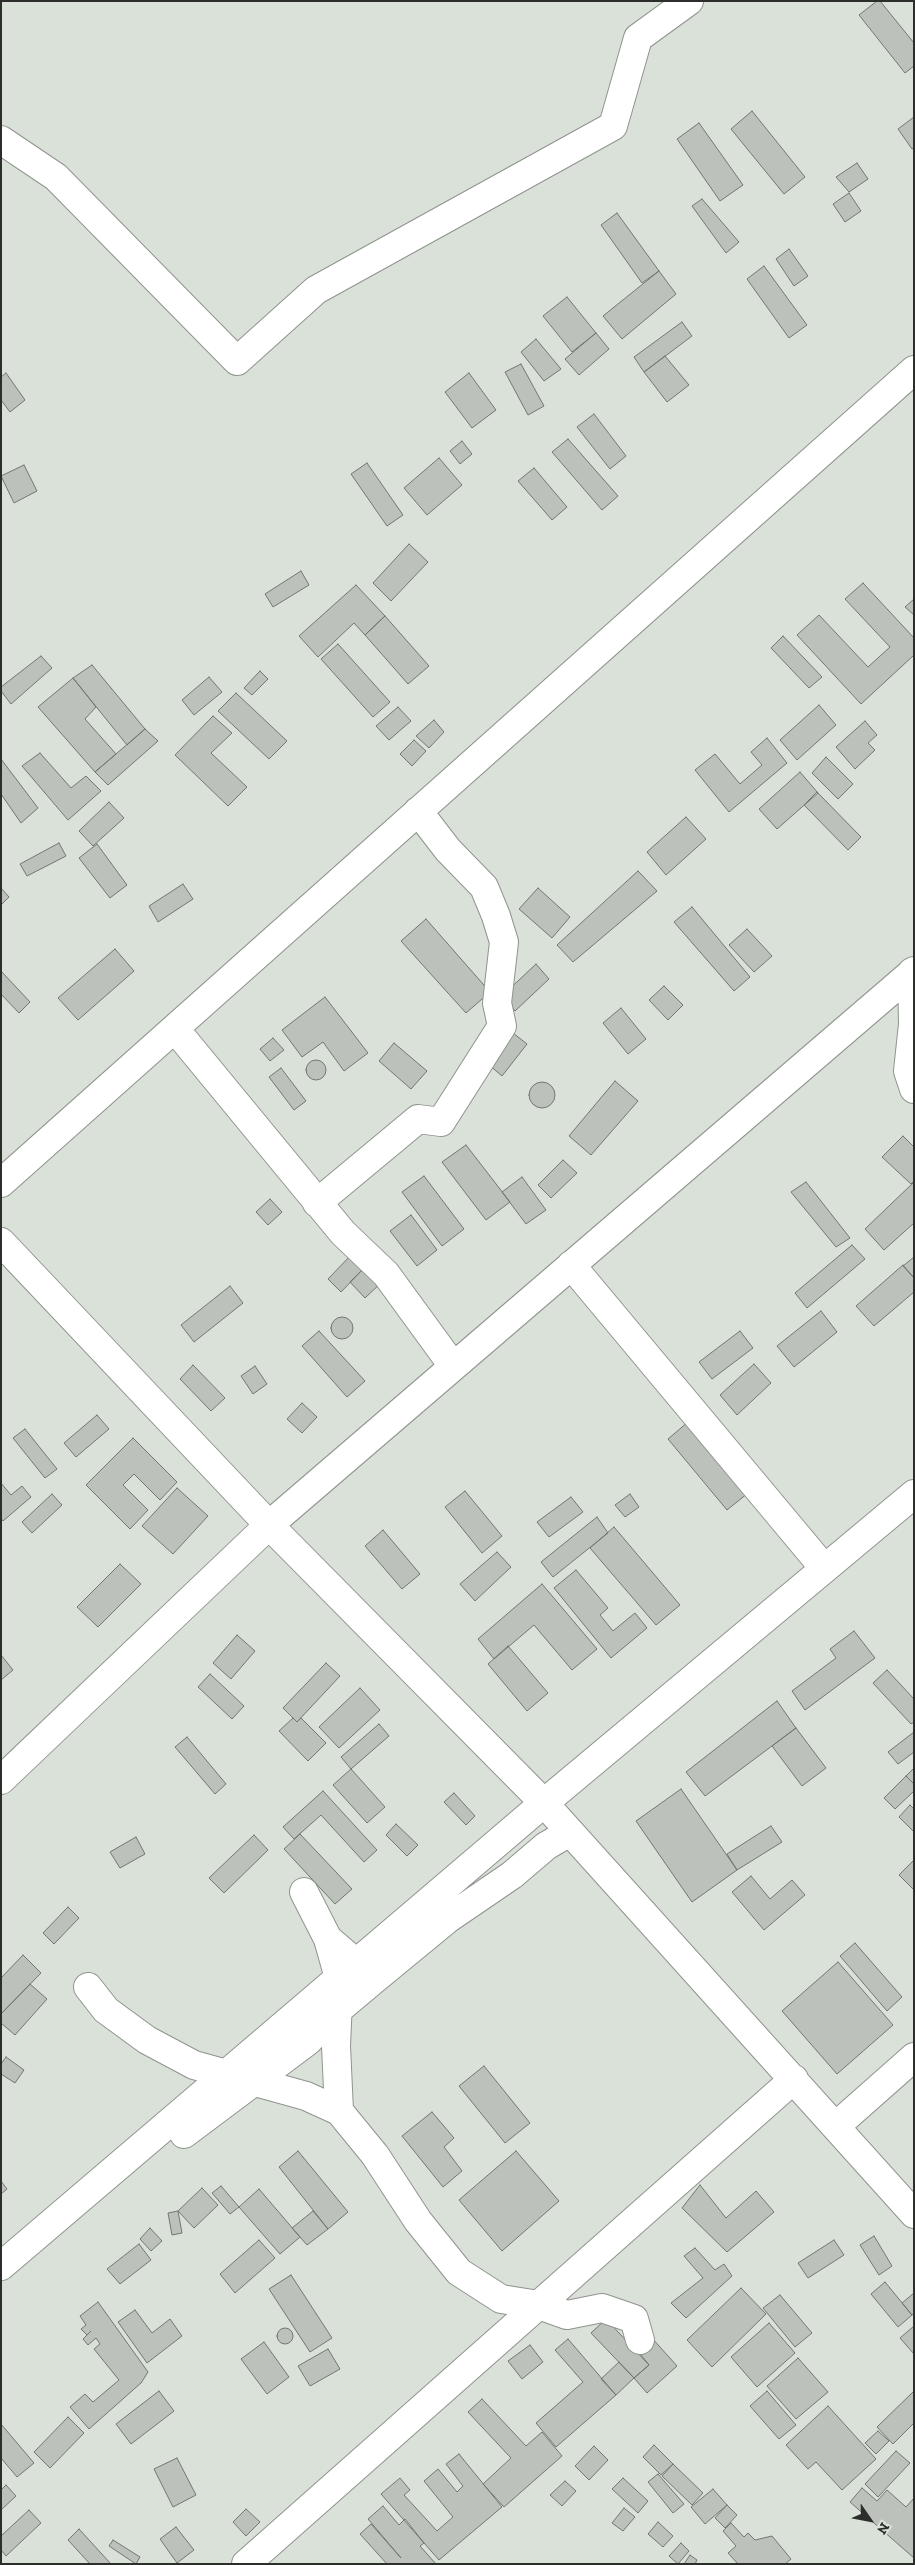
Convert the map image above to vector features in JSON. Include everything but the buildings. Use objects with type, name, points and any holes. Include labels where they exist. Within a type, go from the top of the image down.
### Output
[{"type":"street","points":[[1,140],[56,177],[237,361],[316,290],[613,126],[638,38],[689,1]]},
{"type":"street","points":[[1,1183],[914,370]]},
{"type":"street","points":[[317,1203],[418,1119],[440,1122],[502,1026],[497,1003],[504,942],[496,916],[484,887],[448,850],[418,811]]},
{"type":"street","points":[[913,971],[913,1024],[908,1071],[914,1089]]},
{"type":"street","points":[[1,1780],[268,1525],[913,971]]},
{"type":"street","points":[[175,1028],[342,1233],[386,1274],[453,1366]]},
{"type":"street","points":[[1,1242],[268,1525],[544,1803],[914,2214]]},
{"type":"street","points":[[571,1265],[824,1568]]},
{"type":"street","points":[[1,2266],[226,2074],[355,1974],[544,1803],[914,1494]]},
{"type":"street","points":[[169,2146],[212,2111],[256,2081],[308,2041],[339,2009],[355,1974],[449,1918],[512,1875],[546,1846],[570,1832]]},
{"type":"street","points":[[304,1892],[328,1939],[355,1974]]},
{"type":"street","points":[[88,1987],[106,2010],[147,2040],[194,2065],[306,2096],[339,2111],[375,2155],[418,2221],[460,2272],[500,2299],[539,2305],[567,2315],[602,2308],[634,2319],[640,2340]]},
{"type":"street","points":[[339,2009],[336,2046],[339,2111]]},
{"type":"street","points":[[836,2126],[914,2057]]},
{"type":"street","points":[[246,2564],[794,2079]]},
{"type":"street","points":[[500,2299],[510,2331]]}]
